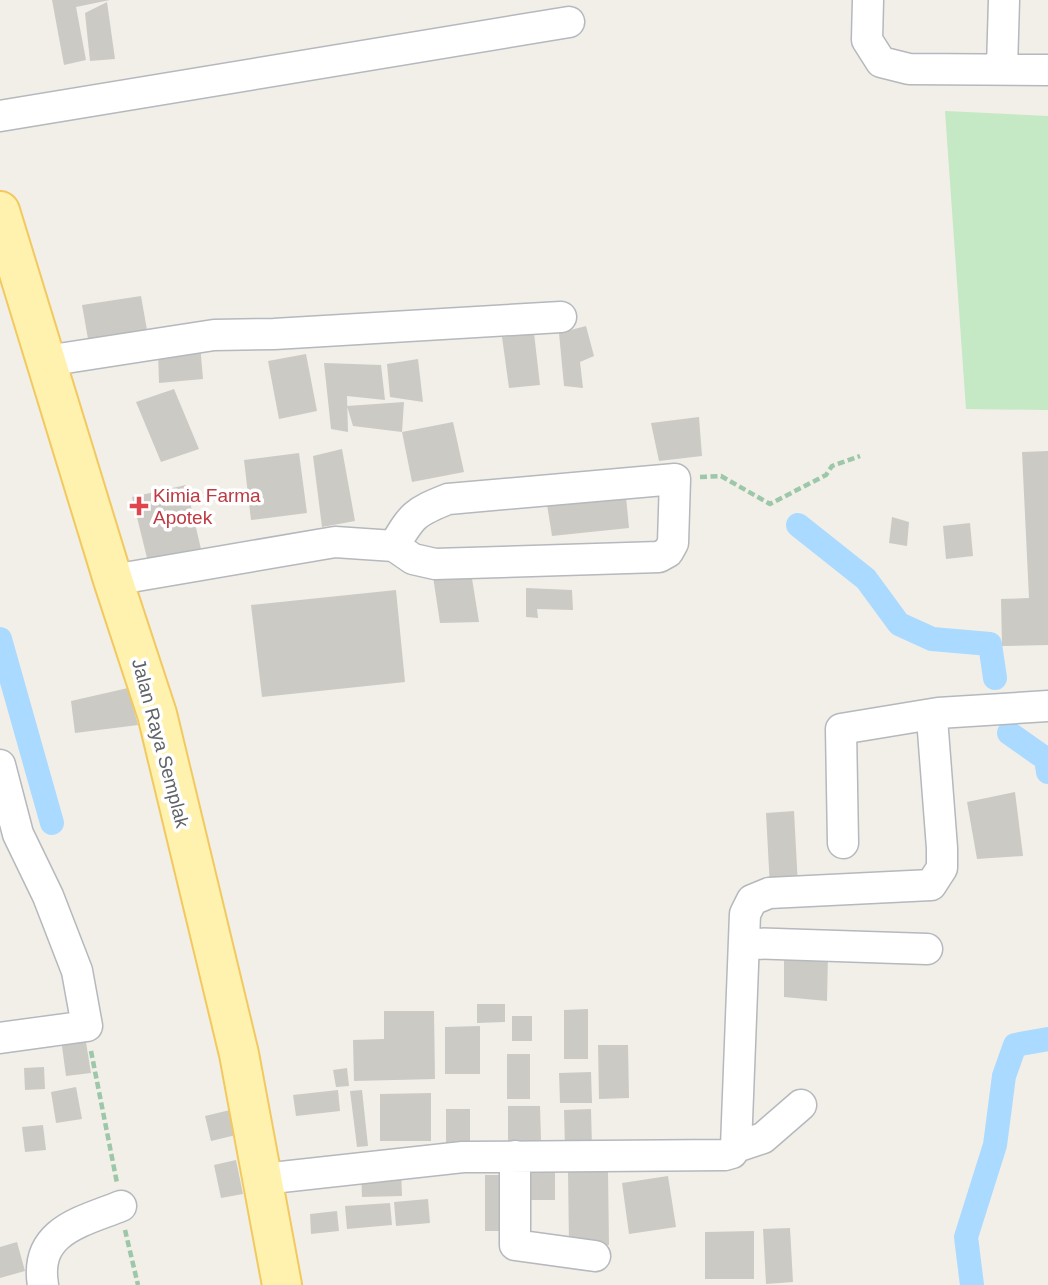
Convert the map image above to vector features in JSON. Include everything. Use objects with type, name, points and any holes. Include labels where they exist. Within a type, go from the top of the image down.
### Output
[{"type":"main road","name":"Jalan Raya Semplak","points":[[0,211],[157,714],[239,1054],[282,1285]]},
{"type":"street","points":[[868,0],[867,40],[881,62],[909,69],[1048,70]]},
{"type":"street","points":[[1002,68],[1004,0]]},
{"type":"street","points":[[0,116],[569,22]]},
{"type":"street","points":[[46,361],[215,335],[561,317]]},
{"type":"street","points":[[113,580],[335,542],[394,546],[413,559],[435,564],[659,557],[668,552],[673,543],[675,479],[449,499],[420,510],[410,519],[394,546]]},
{"type":"street","points":[[843,844],[841,729],[938,713],[1048,706]]},
{"type":"street","points":[[263,1179],[463,1157],[732,1153],[736,1147],[746,914],[751,900],[769,892],[931,885],[942,868],[932,726],[932,718],[938,713]]},
{"type":"street","points":[[0,765],[18,834],[48,896],[77,971],[87,1026],[0,1038]]},
{"type":"street","points":[[744,943],[927,949]]},
{"type":"street","points":[[736,1147],[763,1138],[801,1105]]},
{"type":"street","points":[[514,1156],[515,1245],[595,1256]]},
{"type":"street","points":[[43,1285],[41,1271],[48,1245],[54,1237],[80,1222],[121,1206]]},
{"type":"path","points":[[675,479],[721,475],[770,504],[826,475],[832,467],[860,456]]},
{"type":"path","points":[[87,1026],[138,1285]]},
{"type":"green space","points":[[945,111],[1048,116],[1048,410],[966,409]]},
{"type":"building","points":[[52,0],[110,0],[76,7],[86,60],[64,65]]},
{"type":"building","points":[[107,2],[115,59],[90,61],[85,13]]},
{"type":"building","points":[[141,296],[147,330],[88,339],[82,305]]},
{"type":"building","points":[[586,326],[594,356],[580,362],[583,388],[564,386],[559,333]]},
{"type":"building","points":[[534,333],[540,385],[509,388],[502,337]]},
{"type":"building","points":[[200,344],[203,379],[159,383],[158,350]]},
{"type":"building","points":[[306,354],[317,411],[279,419],[268,361]]},
{"type":"building","points":[[418,359],[423,402],[390,397],[387,364]]},
{"type":"building","points":[[324,363],[381,365],[385,400],[347,396],[348,432],[331,429]]},
{"type":"building","points":[[174,389],[199,449],[161,462],[136,402]]},
{"type":"building","points":[[404,402],[402,432],[353,426],[347,406]]},
{"type":"building","points":[[699,417],[702,456],[659,461],[651,423]]},
{"type":"building","points":[[453,422],[464,472],[412,482],[402,432]]},
{"type":"building","points":[[342,449],[355,521],[322,527],[313,456]]},
{"type":"building","points":[[1048,451],[1048,645],[1002,646],[1001,599],[1029,598],[1022,452]]},
{"type":"building","points":[[299,453],[307,513],[251,520],[244,460]]},
{"type":"building","points":[[186,485],[201,549],[148,562],[132,497]]},
{"type":"building","points":[[625,486],[629,528],[552,536],[545,492]]},
{"type":"building","points":[[892,517],[909,522],[907,546],[889,543]]},
{"type":"building","points":[[970,523],[973,556],[946,559],[943,526]]},
{"type":"building","points":[[470,566],[479,622],[440,623],[432,570]]},
{"type":"building","points":[[526,588],[572,590],[573,610],[537,609],[538,618],[526,617]]},
{"type":"building","points":[[396,590],[405,682],[262,697],[251,605]]},
{"type":"building","points":[[128,688],[138,725],[75,733],[71,701]]},
{"type":"building","points":[[1015,792],[1023,856],[977,859],[967,802]]},
{"type":"building","points":[[794,811],[798,886],[770,888],[766,813]]},
{"type":"building","points":[[784,951],[828,954],[827,1001],[784,997]]},
{"type":"building","points":[[477,1004],[505,1004],[505,1022],[477,1023]]},
{"type":"building","points":[[588,1009],[588,1059],[564,1059],[564,1010]]},
{"type":"building","points":[[384,1011],[434,1011],[435,1079],[354,1081],[353,1040],[384,1039]]},
{"type":"building","points":[[512,1016],[532,1016],[532,1041],[512,1041]]},
{"type":"building","points":[[480,1026],[480,1074],[445,1074],[445,1027]]},
{"type":"building","points":[[85,1036],[91,1073],[66,1076],[61,1039]]},
{"type":"building","points":[[598,1045],[628,1045],[629,1098],[599,1099]]},
{"type":"building","points":[[507,1054],[530,1054],[530,1099],[507,1099]]},
{"type":"building","points":[[44,1067],[45,1089],[25,1090],[24,1068]]},
{"type":"building","points":[[347,1068],[349,1086],[336,1087],[333,1070]]},
{"type":"building","points":[[591,1072],[592,1103],[560,1103],[559,1073]]},
{"type":"building","points":[[76,1087],[82,1119],[56,1123],[51,1092]]},
{"type":"building","points":[[338,1090],[340,1111],[296,1116],[293,1095]]},
{"type":"building","points":[[362,1090],[368,1146],[357,1147],[350,1091]]},
{"type":"building","points":[[431,1093],[431,1141],[380,1141],[380,1094]]},
{"type":"building","points":[[508,1106],[540,1106],[541,1141],[508,1142]]},
{"type":"building","points":[[446,1109],[470,1109],[470,1143],[446,1143]]},
{"type":"building","points":[[591,1109],[592,1147],[565,1147],[564,1110]]},
{"type":"building","points":[[230,1110],[236,1135],[211,1141],[205,1116]]},
{"type":"building","points":[[43,1125],[46,1150],[25,1152],[22,1127]]},
{"type":"building","points":[[236,1160],[243,1194],[221,1198],[214,1165]]},
{"type":"building","points":[[555,1167],[555,1200],[526,1200],[525,1168]]},
{"type":"building","points":[[401,1169],[402,1196],[362,1197],[361,1171]]},
{"type":"building","points":[[568,1171],[608,1171],[609,1245],[569,1245]]},
{"type":"building","points":[[485,1175],[512,1175],[513,1231],[485,1231]]},
{"type":"building","points":[[668,1176],[676,1227],[629,1234],[622,1183]]},
{"type":"building","points":[[428,1199],[430,1223],[396,1226],[394,1202]]},
{"type":"building","points":[[390,1203],[392,1225],[347,1229],[345,1206]]},
{"type":"building","points":[[337,1211],[339,1231],[311,1234],[310,1214]]},
{"type":"building","points":[[790,1228],[793,1282],[766,1284],[763,1229]]},
{"type":"building","points":[[754,1231],[754,1279],[705,1279],[705,1232]]},
{"type":"building","points":[[17,1242],[25,1271],[0,1278],[0,1247]]},
{"type":"waterway","points":[[798,525],[866,579],[899,624],[932,639],[990,644],[995,678]]},
{"type":"waterway","points":[[0,639],[52,823]]},
{"type":"waterway","points":[[1009,733],[1046,759],[1048,772]]},
{"type":"waterway","points":[[972,1285],[966,1237],[995,1145],[1004,1076],[1015,1045],[1048,1039]]},
{"type":"place","name":"Kimia Farma Apotek","points":[[139,506]]}]
